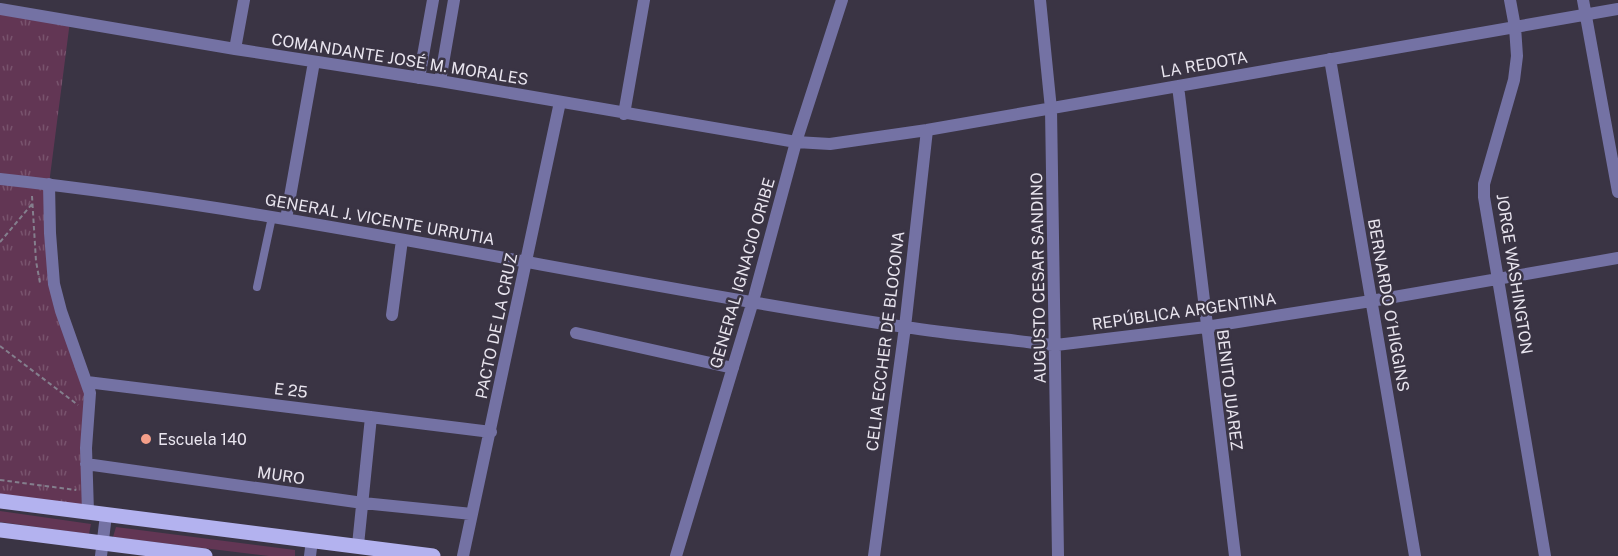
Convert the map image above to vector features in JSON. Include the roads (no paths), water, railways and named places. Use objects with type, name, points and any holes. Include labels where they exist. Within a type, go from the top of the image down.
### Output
[{"type":"main road","points":[[0,501],[433,556]]},
{"type":"main road","points":[[0,530],[102,549],[206,556]]},
{"type":"street","points":[[235,50],[244,0]]},
{"type":"street","points":[[419,78],[434,0]]},
{"type":"street","points":[[440,81],[454,0]]},
{"type":"street","points":[[624,114],[644,0]]},
{"type":"street","name":"GENERAL IGNACIO ORIBE","points":[[676,556],[753,301],[796,142],[842,0]]},
{"type":"street","name":"AUGUSTO CESAR SANDINO","points":[[1040,0],[1052,109],[1058,556]]},
{"type":"street","name":"JORGE WASHINGTON","points":[[1510,0],[1517,57],[1514,80],[1484,184],[1484,197],[1545,556]]},
{"type":"street","points":[[1583,0],[1618,192]]},
{"type":"street","name":"COMANDANTE JOSÉ M. MORALES","points":[[0,9],[796,142]]},
{"type":"street","name":"LA REDOTA","points":[[796,142],[830,144],[927,130],[1618,9]]},
{"type":"street","name":"BERNARDO O´HIGGINS","points":[[1330,59],[1415,556]]},
{"type":"street","points":[[286,219],[314,62]]},
{"type":"street","name":"BENITO JUAREZ","points":[[1178,86],[1235,556]]},
{"type":"street","name":"PACTO DE LA CRUZ","points":[[463,556],[560,102]]},
{"type":"street","name":"CELIA ECCHER DE BLOCONA","points":[[874,556],[905,327],[927,130]]},
{"type":"street","name":"GENERAL J. VICENTE URRUTIA","points":[[0,179],[286,219],[753,301]]},
{"type":"street","points":[[48,184],[54,284],[61,311],[90,393],[86,464],[88,512]]},
{"type":"street","points":[[392,315],[402,240]]},
{"type":"street","name":"REPÚBLICA ARGENTINA","points":[[753,301],[905,327],[1056,345],[1206,327],[1618,258]]},
{"type":"street","points":[[576,333],[733,368]]},
{"type":"street","name":"E 25","points":[[87,382],[491,432]]},
{"type":"street","points":[[358,545],[371,417]]},
{"type":"street","name":"MURO","points":[[86,464],[363,503],[472,514]]},
{"type":"street","points":[[102,549],[106,515]]},
{"type":"street","points":[[310,556],[312,540]]},
{"type":"lane","points":[[258,287],[272,217]]},
{"type":"place","name":"Escuela 140","points":[[146,439]]}]
